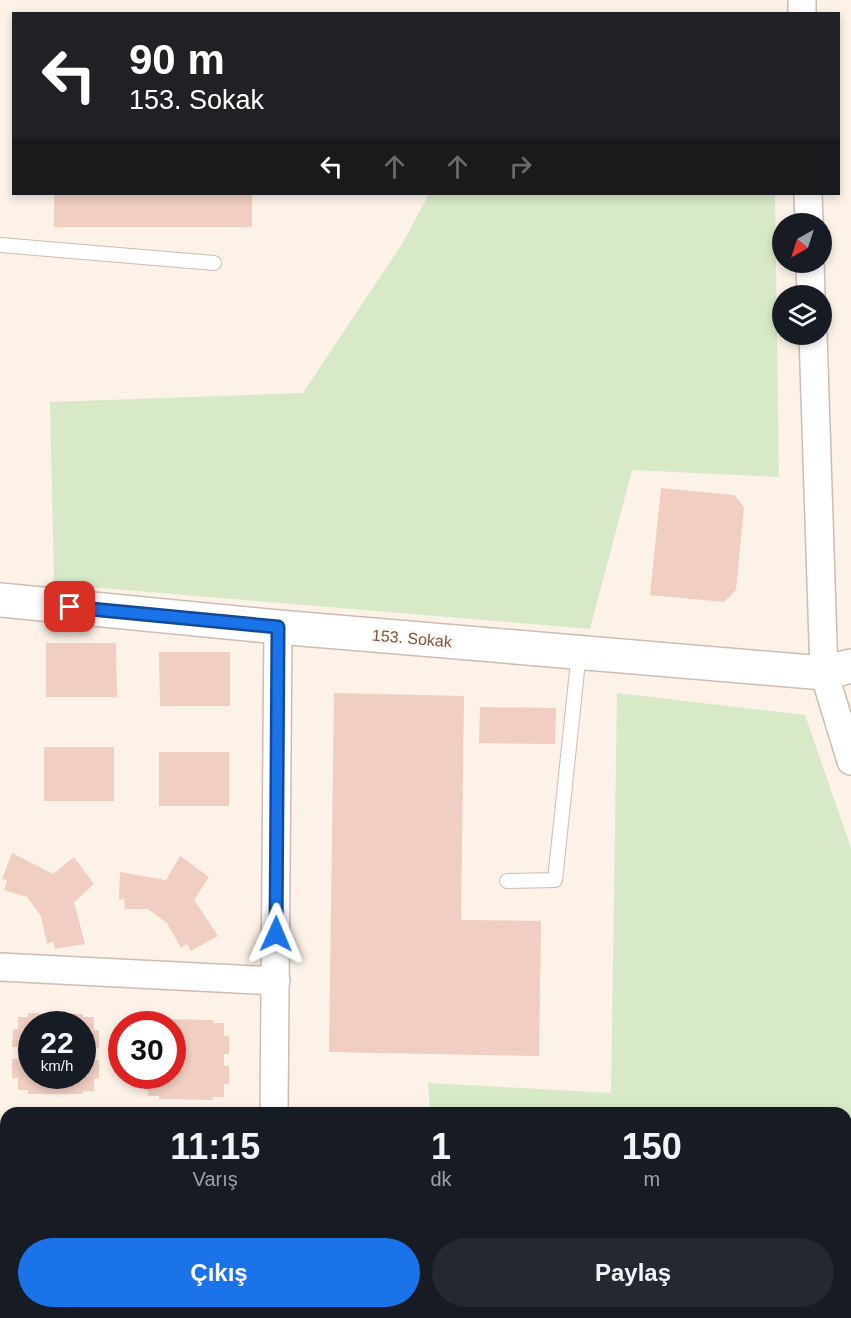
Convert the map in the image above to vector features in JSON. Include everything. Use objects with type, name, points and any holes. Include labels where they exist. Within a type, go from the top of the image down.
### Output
[{"type":"street","points":[[808,195],[809,213]]},
{"type":"street","points":[[814,345],[837,670],[851,761]]},
{"type":"street","name":"153. Sokak","points":[[0,600],[278,627],[579,652],[837,670]]},
{"type":"street","points":[[274,1107],[278,627]]},
{"type":"street","points":[[0,967],[276,981]]},
{"type":"lane","points":[[0,245],[214,262]]},
{"type":"lane","points":[[507,881],[555,880],[579,652]]},
{"type":"green space","points":[[428,195],[775,195],[775,213],[772,213],[772,273],[776,273],[776,285],[772,285],[772,345],[777,345],[779,477],[632,470],[590,629],[54,584],[50,402],[303,393],[402,244]]},
{"type":"green space","points":[[617,693],[805,715],[851,848],[851,1107],[430,1107],[428,1083],[611,1093]]},
{"type":"building","points":[[54,195],[252,195],[252,227],[54,227]]},
{"type":"building","points":[[661,488],[734,495],[744,507],[736,590],[724,602],[650,595]]},
{"type":"building","points":[[46,643],[116,643],[117,697],[46,697]]},
{"type":"building","points":[[159,652],[230,652],[230,706],[160,706]]},
{"type":"building","points":[[334,693],[464,696],[461,920],[541,921],[539,1056],[329,1052]]},
{"type":"building","points":[[480,707],[556,708],[555,744],[479,743]]},
{"type":"building","points":[[44,747],[114,747],[114,801],[44,801]]},
{"type":"building","points":[[159,752],[229,752],[229,806],[159,806]]},
{"type":"building","points":[[12,853],[53,874],[74,857],[94,884],[74,902],[85,944],[55,949],[53,941],[47,944],[41,916],[27,897],[4,890],[7,880],[2,879]]},
{"type":"building","points":[[180,856],[209,877],[194,900],[218,936],[191,951],[187,944],[181,948],[167,923],[148,909],[125,909],[124,899],[119,900],[120,872],[166,880]]},
{"type":"building","points":[[186,1020],[213,1020],[214,1023],[224,1023],[224,1036],[229,1036],[229,1054],[224,1054],[224,1066],[229,1066],[229,1084],[224,1084],[224,1097],[213,1097],[213,1100],[159,1099],[159,1096],[148,1096],[148,1089],[186,1089]]},
{"type":"building","points":[[13,1029],[18,1029],[18,1047],[12,1047]]},
{"type":"building","points":[[96,1030],[99,1030],[99,1048],[96,1048]]},
{"type":"building","points":[[12,1059],[18,1059],[18,1078],[12,1078]]},
{"type":"building","points":[[96,1060],[99,1060],[99,1078],[96,1079]]},
{"type":"building","points":[[94,1089],[94,1091],[83,1091],[83,1094],[28,1094],[28,1090],[18,1090]]},
{"type":"route","points":[[70,607],[278,627],[276,934]]}]
